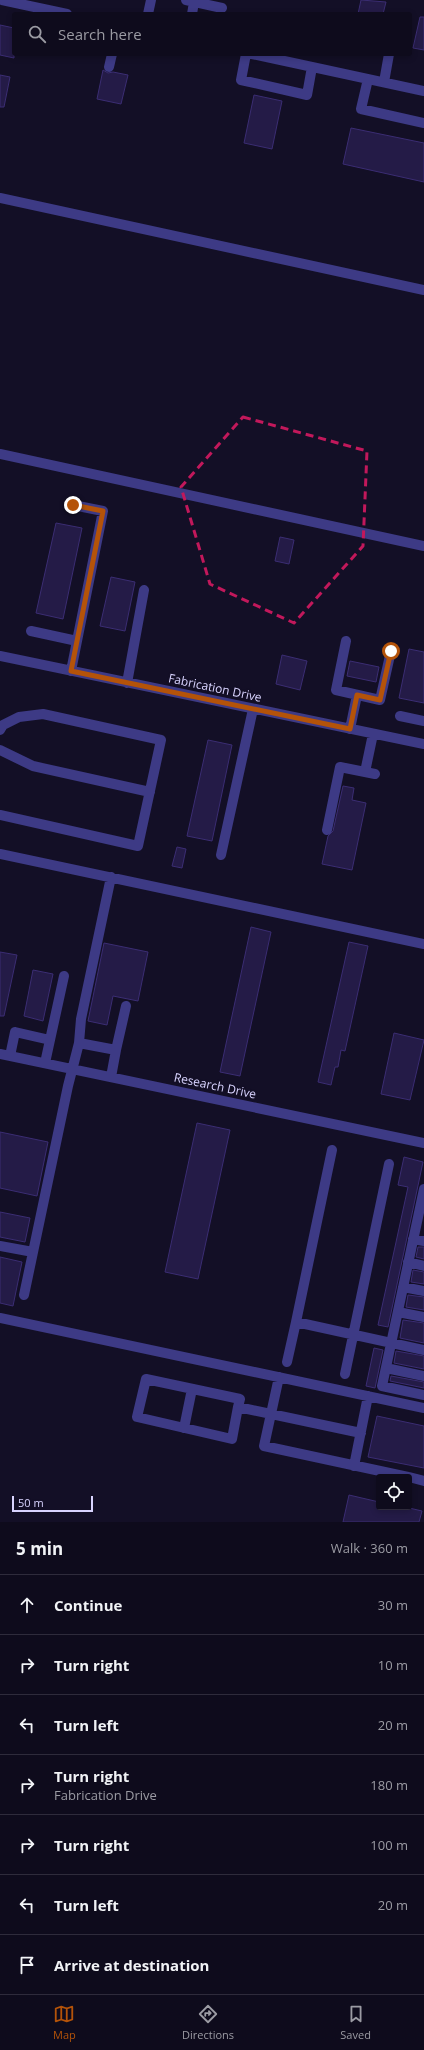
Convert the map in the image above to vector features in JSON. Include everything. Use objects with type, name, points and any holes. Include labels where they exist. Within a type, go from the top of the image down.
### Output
[{"type":"street","points":[[2,0],[58,12]]},
{"type":"street","points":[[148,12],[151,0]]},
{"type":"street","points":[[192,12],[190,1],[222,8]]},
{"type":"street","points":[[109,67],[112,56]]},
{"type":"street","points":[[246,56],[241,80],[307,95],[312,67]]},
{"type":"street","points":[[261,56],[424,91]]},
{"type":"street","points":[[384,82],[390,56]]},
{"type":"street","points":[[368,79],[361,109],[424,123]]},
{"type":"street","points":[[0,198],[424,290]]},
{"type":"street","points":[[0,454],[424,546]]},
{"type":"street","points":[[71,671],[103,511],[73,505]]},
{"type":"street","points":[[127,683],[144,590]]},
{"type":"street","points":[[31,631],[77,641]]},
{"type":"street","points":[[346,641],[336,690],[357,695],[380,700],[391,651]]},
{"type":"street","name":"Fabrication Drive","points":[[0,656],[424,744]]},
{"type":"street","points":[[350,729],[357,695]]},
{"type":"street","points":[[221,855],[253,709]]},
{"type":"street","points":[[0,730],[3,725],[19,717],[43,714],[161,740],[138,846],[0,815]]},
{"type":"street","points":[[400,716],[424,721]]},
{"type":"street","points":[[327,830],[340,767],[370,773],[373,734]]},
{"type":"street","points":[[0,750],[33,766],[150,792]]},
{"type":"street","points":[[0,854],[424,944]]},
{"type":"street","points":[[24,1295],[79,1043],[81,1019],[111,877]]},
{"type":"street","points":[[45,1063],[64,976]]},
{"type":"street","points":[[111,1077],[126,1006]]},
{"type":"street","points":[[10,1056],[15,1032],[50,1040]]},
{"type":"street","points":[[79,1043],[116,1050]]},
{"type":"street","name":"Research Drive","points":[[0,1054],[424,1143]]},
{"type":"street","points":[[287,1362],[332,1150]]},
{"type":"street","points":[[345,1374],[389,1164]]},
{"type":"street","points":[[424,1189],[421,1214],[413,1239],[382,1386],[424,1395]]},
{"type":"street","points":[[413,1239],[424,1241]]},
{"type":"street","points":[[0,1246],[33,1252]]},
{"type":"street","points":[[408,1262],[424,1266]]},
{"type":"street","points":[[403,1286],[424,1291]]},
{"type":"street","points":[[398,1312],[424,1317]]},
{"type":"street","points":[[0,1318],[424,1408]]},
{"type":"street","points":[[296,1322],[424,1350]]},
{"type":"street","points":[[386,1368],[424,1376]]},
{"type":"street","points":[[279,1377],[264,1446],[393,1474]]},
{"type":"street","points":[[146,1379],[192,1389],[240,1399],[232,1439],[137,1417],[146,1379]]},
{"type":"street","points":[[184,1428],[192,1389]]},
{"type":"street","points":[[354,1466],[368,1396]]},
{"type":"street","points":[[238,1407],[361,1433]]},
{"type":"street","points":[[412,1478],[424,1481]]},
{"type":"highlighted area","points":[[243,417],[367,451],[363,546],[294,623],[210,584],[181,487]]},
{"type":"building","points":[[361,0],[386,2],[384,12],[358,12]]},
{"type":"building","points":[[420,17],[424,17],[424,50],[413,48]]},
{"type":"building","points":[[0,25],[12,28],[12,56],[14,56],[14,58],[0,55]]},
{"type":"building","points":[[103,70],[108,73],[113,72],[128,75],[121,104],[97,99]]},
{"type":"building","points":[[0,75],[10,77],[4,107],[0,107]]},
{"type":"building","points":[[254,95],[282,101],[272,149],[244,143]]},
{"type":"building","points":[[351,128],[424,143],[424,182],[343,164]]},
{"type":"building","points":[[56,523],[82,528],[63,619],[36,613]]},
{"type":"building","points":[[280,537],[294,540],[289,564],[275,561]]},
{"type":"building","points":[[111,577],[135,582],[125,631],[100,626]]},
{"type":"building","points":[[409,649],[424,652],[424,703],[399,698]]},
{"type":"building","points":[[282,655],[307,661],[300,690],[276,684]]},
{"type":"building","points":[[350,661],[379,667],[376,682],[347,676]]},
{"type":"building","points":[[208,740],[232,745],[212,841],[187,836]]},
{"type":"building","points":[[343,786],[354,788],[352,800],[366,803],[352,870],[322,864],[328,836],[333,831]]},
{"type":"building","points":[[177,847],[186,849],[182,868],[172,866]]},
{"type":"building","points":[[251,927],[271,932],[240,1076],[220,1072]]},
{"type":"building","points":[[349,942],[368,946],[345,1051],[341,1050],[338,1067],[335,1067],[331,1085],[318,1082]]},
{"type":"building","points":[[104,943],[148,952],[138,1001],[113,996],[107,1025],[88,1021]]},
{"type":"building","points":[[0,952],[17,955],[4,1016],[0,1016]]},
{"type":"building","points":[[33,970],[53,974],[43,1021],[24,1016]]},
{"type":"building","points":[[394,1033],[424,1040],[410,1100],[381,1094]]},
{"type":"building","points":[[197,1123],[230,1130],[198,1279],[165,1272]]},
{"type":"building","points":[[0,1132],[48,1142],[37,1196],[0,1188]]},
{"type":"building","points":[[404,1157],[423,1162],[388,1327],[378,1325],[408,1187],[398,1185]]},
{"type":"building","points":[[0,1212],[30,1218],[25,1242],[0,1237]]},
{"type":"building","points":[[418,1247],[424,1247],[424,1259],[416,1257]]},
{"type":"building","points":[[0,1257],[22,1262],[13,1306],[0,1303]]},
{"type":"building","points":[[413,1270],[424,1272],[424,1284],[411,1282]]},
{"type":"building","points":[[408,1295],[424,1297],[424,1310],[406,1307]]},
{"type":"building","points":[[403,1320],[424,1323],[424,1343],[400,1338]]},
{"type":"building","points":[[374,1348],[383,1350],[375,1388],[366,1386]]},
{"type":"building","points":[[396,1351],[424,1356],[424,1369],[394,1363]]},
{"type":"building","points":[[391,1376],[424,1382],[424,1388],[390,1381]]},
{"type":"building","points":[[377,1416],[424,1426],[424,1468],[368,1457]]},
{"type":"building","points":[[349,1495],[376,1501],[376,1510],[412,1510],[412,1509],[422,1511],[419,1522],[343,1522]]},
{"type":"route","points":[[73,505],[103,511],[71,671],[350,729],[357,695],[380,700],[391,651]]}]
